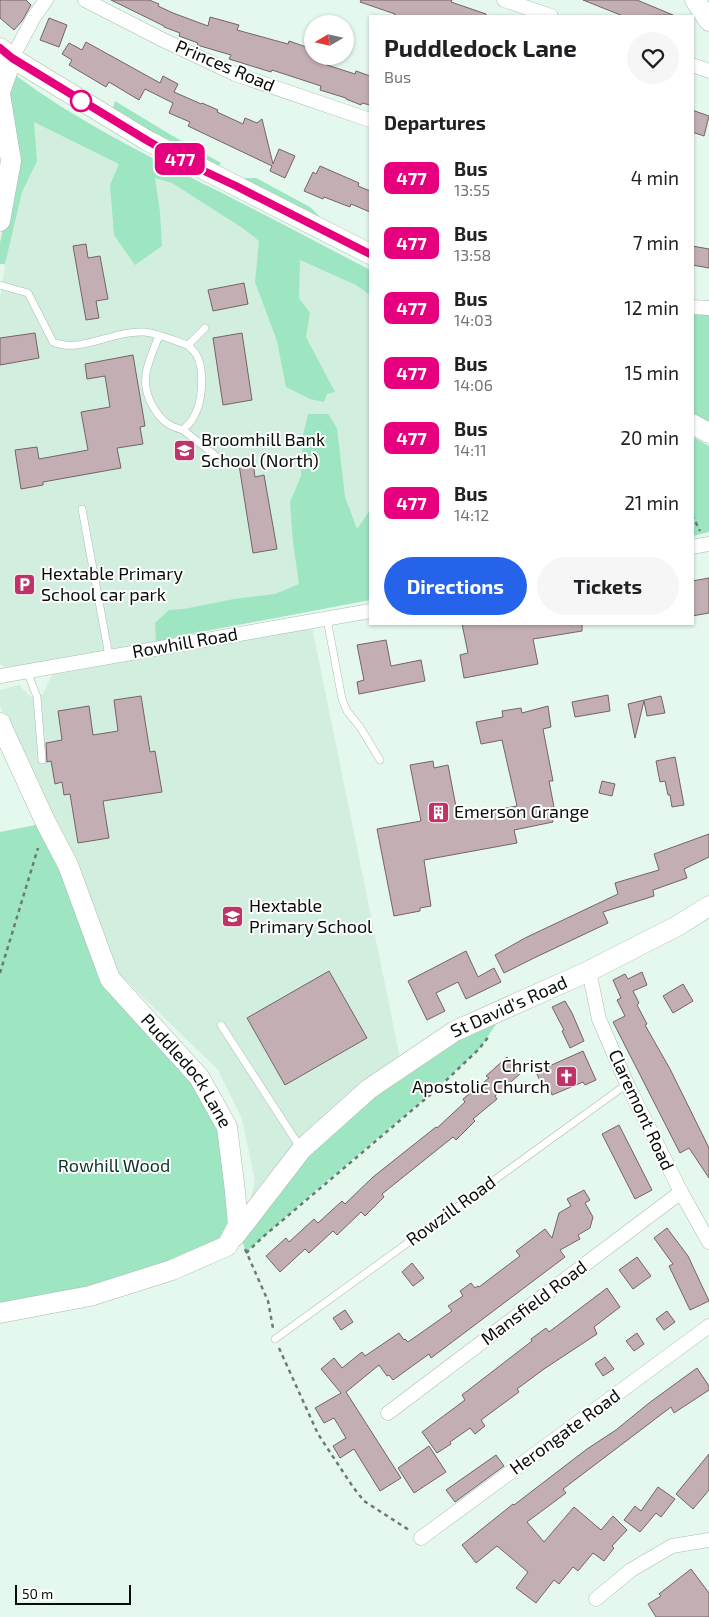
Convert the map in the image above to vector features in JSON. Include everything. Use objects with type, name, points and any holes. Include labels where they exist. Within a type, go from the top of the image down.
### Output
[{"type":"street","points":[[0,221],[11,161],[0,93],[6,53],[46,0]]},
{"type":"street","name":"Princes Road","points":[[85,0],[235,74],[369,120]]},
{"type":"street","points":[[504,0],[548,15]]},
{"type":"street","points":[[695,0],[709,21]]},
{"type":"street","points":[[6,53],[155,145],[369,253]]},
{"type":"street","points":[[694,66],[709,71]]},
{"type":"street","points":[[694,307],[709,308]]},
{"type":"street","points":[[694,425],[709,433]]},
{"type":"street","points":[[694,547],[709,544]]},
{"type":"street","name":"Rowhill Road","points":[[0,676],[369,611]]},
{"type":"street","name":"Puddledock Lane","points":[[0,723],[46,823],[68,865],[110,979],[199,1076],[227,1127],[238,1226],[227,1246]]},
{"type":"street","name":"St David's Road","points":[[227,1246],[302,1149],[369,1090],[455,1031],[588,971],[679,925],[709,906]]},
{"type":"street","name":"Claremont Road","points":[[588,971],[599,1019],[627,1084],[681,1192],[709,1242]]},
{"type":"street","name":"Mansfield Road","points":[[388,1414],[681,1192]]},
{"type":"street","points":[[0,1314],[90,1296],[172,1270],[227,1246]]},
{"type":"street","name":"Herongate Road","points":[[421,1538],[709,1326]]},
{"type":"street","points":[[596,1599],[631,1570],[672,1546],[709,1540]]},
{"type":"lane","points":[[0,285],[28,293],[53,342],[62,346],[84,344],[129,333],[144,332],[188,345],[196,354],[200,368],[201,385],[194,418],[182,430]]},
{"type":"lane","points":[[188,345],[206,328]]},
{"type":"lane","points":[[159,336],[147,365],[145,383],[148,399],[160,416],[171,427],[182,430],[216,456]]},
{"type":"lane","points":[[82,509],[109,656]]},
{"type":"lane","points":[[327,619],[342,699],[347,711],[360,727],[380,760]]},
{"type":"lane","points":[[27,671],[37,697],[42,760]]},
{"type":"lane","points":[[221,1025],[302,1149]]},
{"type":"lane","name":"Rowzill Road","points":[[275,1339],[627,1084]]},
{"type":"path","points":[[0,973],[46,823]]},
{"type":"path","points":[[421,1538],[364,1502],[318,1434],[275,1339],[268,1300],[246,1253],[437,1089],[479,1049],[496,1026],[499,1011]]},
{"type":"shaded area","name":"Broomhill Bank School (North)","points":[[11,72],[60,107],[158,162],[369,269],[369,600],[156,642],[31,664],[4,667],[0,664],[0,299],[5,265],[0,264],[0,243],[9,196]]},
{"type":"shaded area","name":"Hextable Primary School","points":[[312,627],[401,1063],[247,1215],[255,1181],[242,1119],[218,1070],[117,972],[0,706],[0,690],[19,685],[31,697],[37,697],[43,694],[52,675]]},
{"type":"green space","points":[[11,72],[86,122],[369,269],[369,294],[356,285],[300,260],[299,298],[310,313],[306,337],[335,392],[327,394],[324,402],[310,399],[286,387],[277,341],[255,282],[259,241],[244,229],[172,183],[155,178],[162,246],[135,265],[114,235],[110,185],[119,164],[34,122],[37,161],[22,192],[5,264],[0,264],[0,243],[9,196],[5,95]]},
{"type":"green space","points":[[115,101],[221,163],[218,167],[110,118]]},
{"type":"green space","points":[[243,178],[256,178],[310,207],[321,218],[239,186]]},
{"type":"green space","points":[[694,307],[709,308],[709,432],[694,424]]},
{"type":"green space","points":[[308,414],[328,414],[337,428],[345,497],[357,529],[369,511],[369,600],[156,642],[155,623],[169,610],[275,594],[299,584],[290,502],[301,476],[303,435]]},
{"type":"green space","points":[[694,438],[709,446],[709,532],[694,536]]},
{"type":"green space","name":"Rowhill Wood","points":[[46,823],[109,979],[199,1078],[225,1128],[234,1192],[226,1244],[172,1268],[0,1312],[0,832]]},
{"type":"green space","points":[[498,1012],[495,1026],[479,1049],[436,1089],[246,1252],[239,1232],[369,1089]]},
{"type":"building","points":[[0,0],[26,0],[31,5],[22,21],[14,30],[0,18]]},
{"type":"building","points":[[111,0],[149,0],[173,13],[208,26],[210,17],[239,25],[237,30],[288,44],[289,41],[304,46],[304,65],[327,65],[355,74],[356,71],[369,76],[369,105],[362,103],[361,105],[320,90],[321,86],[272,70],[271,72],[229,59],[231,55],[197,45],[198,43],[179,36],[180,33]]},
{"type":"building","points":[[361,0],[452,0],[451,2],[486,15],[394,15],[360,2]]},
{"type":"building","points":[[583,0],[637,0],[673,15],[620,15]]},
{"type":"building","points":[[49,18],[67,25],[59,47],[40,40]]},
{"type":"building","points":[[86,42],[160,83],[163,76],[178,84],[174,92],[218,110],[217,112],[243,124],[245,118],[257,123],[262,119],[273,164],[279,149],[295,156],[285,178],[270,171],[272,166],[188,126],[190,122],[169,113],[173,103],[145,89],[139,100],[109,82],[106,87],[69,65],[72,60],[62,54],[69,43],[82,50]]},
{"type":"building","points":[[694,111],[709,116],[704,136],[694,133]]},
{"type":"building","points":[[320,166],[359,183],[358,186],[369,191],[369,212],[351,204],[350,207],[324,197],[323,199],[304,191],[313,172],[316,174]]},
{"type":"building","points":[[86,244],[88,258],[100,256],[108,299],[96,301],[99,318],[86,320],[73,246]]},
{"type":"building","points":[[694,246],[709,249],[709,268],[694,265]]},
{"type":"building","points":[[244,283],[248,304],[213,311],[208,290]]},
{"type":"building","points":[[35,333],[39,358],[0,365],[0,338]]},
{"type":"building","points":[[242,333],[252,400],[223,405],[213,338]]},
{"type":"building","points":[[133,355],[145,426],[140,427],[143,444],[117,448],[121,468],[43,482],[43,485],[21,489],[15,450],[37,447],[39,459],[88,450],[81,412],[110,407],[105,376],[87,379],[85,364]]},
{"type":"building","points":[[253,463],[255,477],[264,475],[277,549],[253,553],[239,465]]},
{"type":"building","points":[[709,578],[709,613],[694,616],[694,581]]},
{"type":"building","points":[[462,625],[582,625],[582,631],[533,639],[538,664],[464,678],[460,655],[468,653]]},
{"type":"building","points":[[386,640],[391,666],[421,660],[425,681],[359,694],[357,682],[364,680],[357,645]]},
{"type":"building","points":[[608,695],[610,711],[575,717],[572,702]]},
{"type":"building","points":[[141,696],[150,752],[155,751],[162,792],[103,801],[109,838],[78,843],[70,794],[64,795],[62,782],[55,784],[51,761],[47,762],[46,743],[62,740],[58,711],[89,706],[93,735],[118,731],[114,700]]},
{"type":"building","points":[[661,696],[665,713],[647,716],[644,701],[635,738],[628,704]]},
{"type":"building","name":"Emerson Grange","points":[[548,706],[551,727],[543,729],[553,781],[549,781],[554,807],[550,808],[553,822],[514,830],[517,843],[424,860],[431,906],[420,908],[420,911],[394,916],[377,829],[421,821],[410,765],[433,761],[434,768],[448,765],[458,817],[517,806],[502,740],[481,744],[476,722],[503,717],[502,711],[521,708],[522,713]]},
{"type":"building","points":[[675,757],[684,805],[672,807],[665,781],[660,782],[656,761]]},
{"type":"building","points":[[602,781],[615,784],[612,796],[599,793]]},
{"type":"building","points":[[709,834],[709,857],[684,869],[687,878],[653,890],[654,896],[603,912],[608,923],[504,973],[495,955],[525,938],[618,894],[615,883],[659,870],[654,854]]},
{"type":"building","points":[[466,951],[478,977],[494,968],[501,982],[466,999],[458,982],[436,993],[445,1011],[427,1020],[408,981]]},
{"type":"building","points":[[329,971],[367,1038],[285,1085],[247,1018]]},
{"type":"building","points":[[642,972],[647,985],[633,991],[639,1003],[637,1005],[647,1024],[645,1025],[670,1069],[709,1148],[709,1178],[689,1148],[680,1153],[613,1022],[625,1016],[617,1000],[621,998],[613,980],[625,974],[628,979]]},
{"type":"building","points":[[683,984],[693,1001],[673,1013],[663,996]]},
{"type":"building","points":[[565,1001],[584,1041],[570,1048],[562,1031],[564,1030],[552,1007]]},
{"type":"building","name":"Christ Apostolic Church","points":[[583,1051],[596,1080],[585,1085],[583,1082],[552,1095],[547,1083],[542,1085],[536,1072]]},
{"type":"building","points":[[507,1057],[521,1073],[495,1096],[497,1099],[473,1119],[475,1121],[456,1140],[453,1137],[382,1194],[384,1197],[365,1216],[361,1212],[337,1235],[333,1231],[309,1253],[305,1249],[280,1272],[266,1256],[286,1238],[289,1242],[314,1219],[318,1223],[342,1201],[345,1204],[373,1177],[437,1128],[465,1102],[463,1099],[489,1078],[486,1076]]},
{"type":"building","points":[[619,1125],[652,1190],[635,1199],[602,1134]]},
{"type":"building","points":[[584,1190],[590,1200],[585,1203],[593,1217],[590,1228],[578,1235],[580,1239],[560,1250],[565,1257],[431,1358],[429,1354],[393,1380],[389,1375],[387,1376],[379,1365],[346,1392],[401,1478],[380,1491],[354,1449],[340,1458],[333,1446],[346,1438],[334,1418],[324,1423],[315,1408],[341,1393],[321,1369],[334,1358],[342,1368],[362,1352],[365,1356],[399,1333],[408,1342],[452,1311],[448,1306],[463,1296],[460,1291],[471,1283],[475,1288],[479,1287],[520,1256],[516,1251],[545,1229],[552,1238],[559,1213],[571,1206],[567,1199]]},
{"type":"building","points":[[667,1228],[688,1256],[709,1301],[690,1310],[669,1266],[673,1264],[654,1238]]},
{"type":"building","points":[[637,1257],[651,1276],[633,1289],[619,1270]]},
{"type":"building","points":[[412,1263],[424,1278],[413,1286],[402,1272]]},
{"type":"building","points":[[607,1288],[620,1307],[594,1327],[597,1334],[517,1389],[519,1392],[481,1420],[485,1426],[475,1434],[470,1428],[437,1453],[422,1432],[465,1400],[462,1395],[532,1341],[531,1339],[546,1328],[549,1332]]},
{"type":"building","points":[[345,1310],[353,1322],[341,1330],[333,1318]]},
{"type":"building","points":[[667,1311],[675,1322],[664,1330],[656,1319]]},
{"type":"building","points":[[637,1333],[644,1344],[634,1351],[626,1341]]},
{"type":"building","points":[[605,1357],[614,1369],[603,1376],[595,1364]]},
{"type":"building","points":[[697,1368],[709,1386],[709,1390],[674,1413],[671,1407],[563,1489],[566,1493],[527,1522],[544,1542],[574,1507],[601,1530],[613,1516],[627,1530],[612,1546],[614,1548],[604,1561],[593,1553],[578,1571],[573,1567],[559,1584],[554,1580],[536,1603],[516,1588],[528,1572],[497,1546],[476,1563],[462,1545],[513,1504],[616,1430]]},
{"type":"building","points":[[429,1446],[446,1472],[414,1493],[398,1468]]},
{"type":"building","points":[[709,1454],[709,1490],[693,1509],[676,1494]]},
{"type":"building","points":[[496,1455],[504,1466],[455,1502],[446,1490]]},
{"type":"building","points":[[658,1487],[675,1499],[661,1517],[656,1513],[640,1532],[624,1520],[635,1506],[641,1511]]},
{"type":"building","points":[[691,1569],[709,1593],[709,1617],[656,1617],[648,1604],[661,1596],[659,1594]]},
{"type":"bus line","name":"477","points":[[0,48],[12,58],[70,95],[185,162],[369,253]]},
{"type":"place","name":"Broomhill Bank School (North)","points":[[185,450]]},
{"type":"place","name":"Hextable Primary School car park","points":[[25,584]]},
{"type":"place","name":"Emerson Grange","points":[[438,812]]},
{"type":"place","name":"Hextable Primary School","points":[[233,916]]},
{"type":"place","name":"Christ Apostolic Church","points":[[566,1076]]}]
